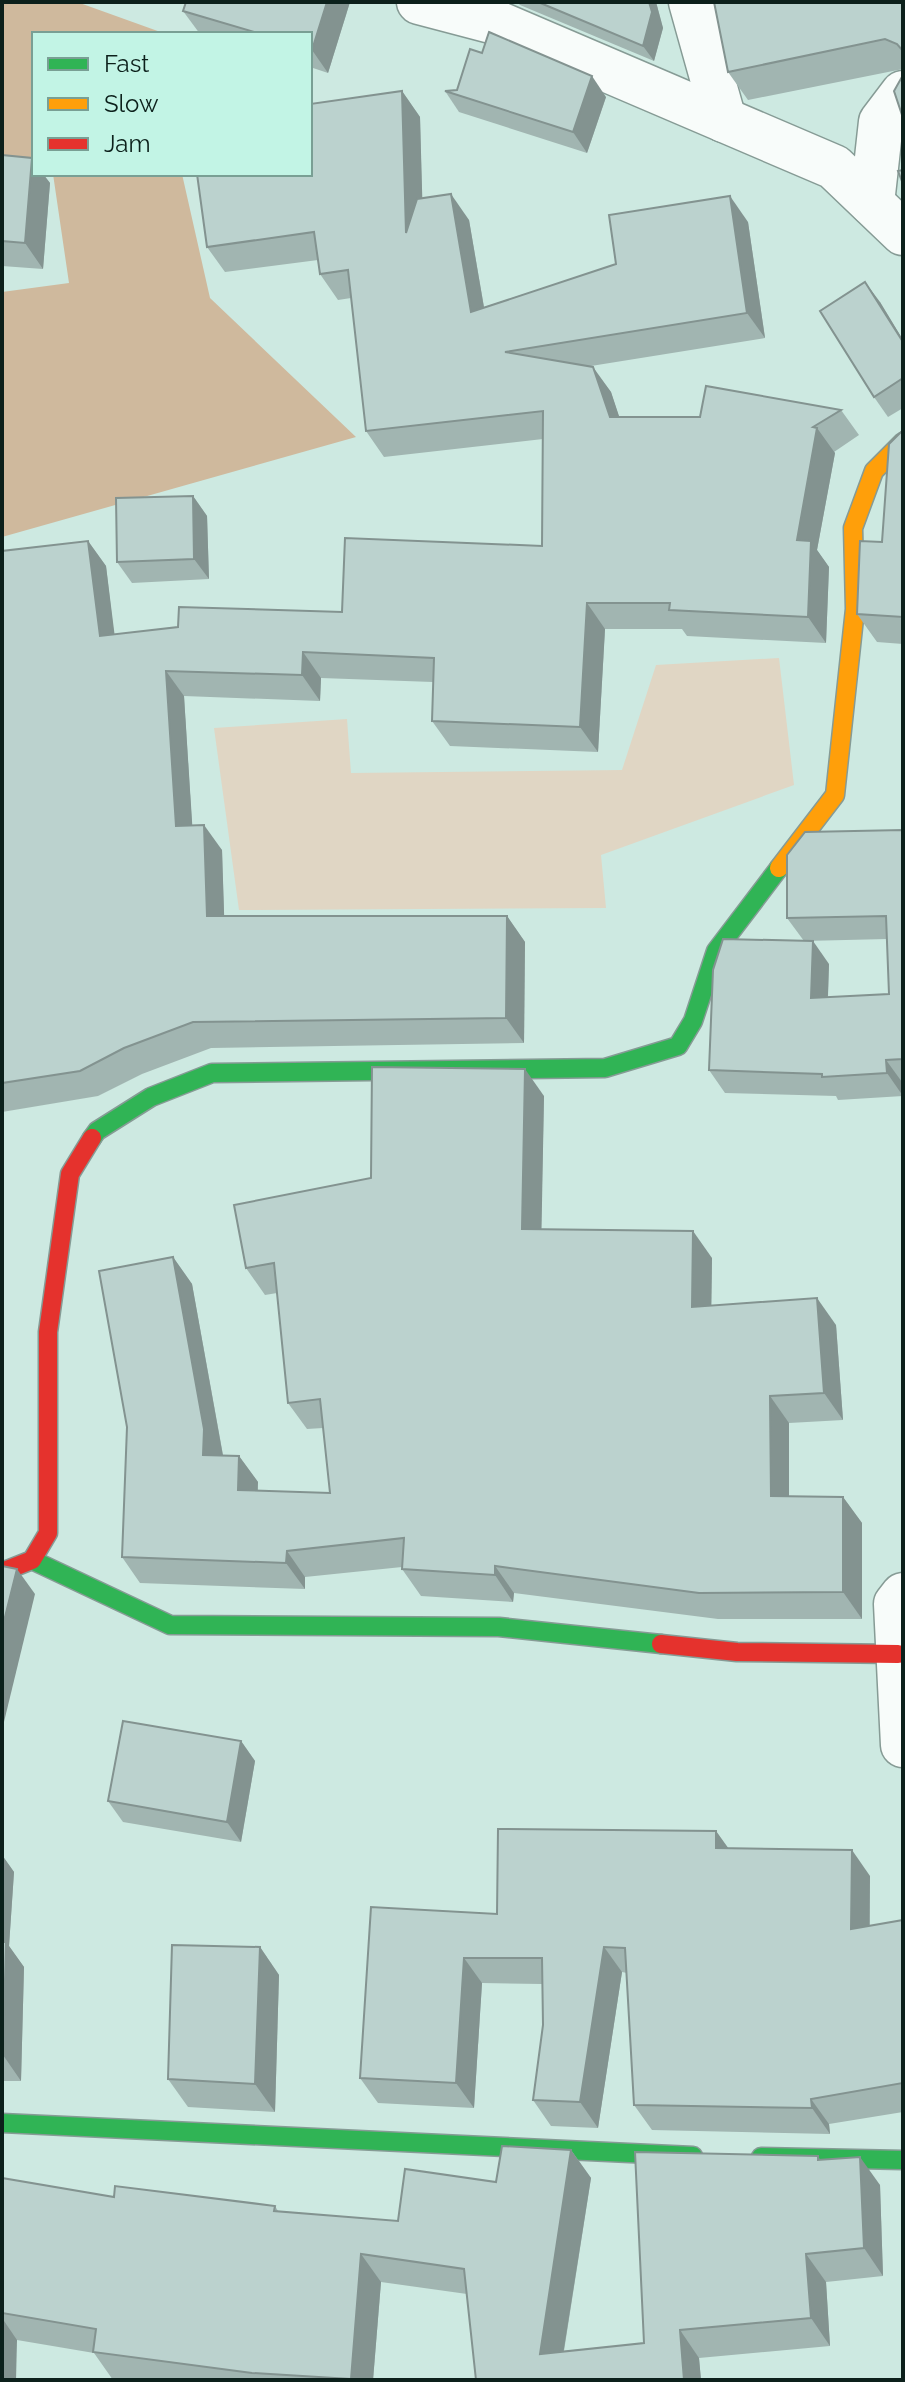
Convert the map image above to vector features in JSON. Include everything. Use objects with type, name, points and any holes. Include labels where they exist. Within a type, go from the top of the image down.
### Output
[{"type":"street","points":[[419,2],[495,22],[834,167],[903,233]]},
{"type":"street","points":[[691,2],[724,120]]},
{"type":"street","points":[[872,203],[881,122],[903,93]]},
{"type":"street","points":[[2,1572],[32,1560],[48,1533],[48,1332],[70,1174],[97,1131],[151,1097],[212,1073],[605,1068],[678,1046],[693,1021],[716,951],[835,795],[855,609],[853,528],[874,471],[903,442]]},
{"type":"street","points":[[32,1560],[170,1625],[499,1627],[737,1652],[898,1654]]},
{"type":"street","points":[[903,1595],[896,1604],[903,1745]]},
{"type":"street","points":[[2,2123],[717,2157]]},
{"type":"street","points":[[748,2157],[903,2160]]},
{"type":"shaded area","points":[[2,2],[77,2],[160,32],[32,32],[32,160],[2,159]]},
{"type":"shaded area","points":[[53,176],[182,176],[210,298],[356,437],[2,537],[2,292],[69,283]]},
{"type":"shaded area","points":[[779,658],[794,785],[601,855],[606,908],[239,910],[214,728],[347,719],[351,773],[622,770],[656,665]]},
{"type":"building","points":[[186,2],[327,2],[312,50],[312,32],[254,32],[183,11]]},
{"type":"building","points":[[538,2],[649,2],[652,12],[643,46]]},
{"type":"building","points":[[714,2],[903,2],[903,51],[897,44],[885,39],[728,72]]},
{"type":"building","points":[[489,32],[592,76],[573,132],[445,91],[457,90],[470,49],[482,53]]},
{"type":"building","points":[[903,75],[903,118],[894,91]]},
{"type":"building","points":[[402,91],[406,233],[417,199],[451,194],[471,312],[616,264],[609,215],[730,196],[747,313],[505,352],[593,367],[610,417],[700,417],[706,386],[841,410],[813,427],[817,428],[797,540],[811,541],[808,617],[669,610],[670,603],[587,603],[580,727],[432,721],[434,658],[303,652],[302,675],[166,671],[176,826],[204,825],[207,916],[507,916],[506,1018],[193,1022],[124,1048],[80,1071],[2,1083],[2,551],[88,541],[100,636],[178,627],[179,607],[342,612],[345,538],[542,546],[543,411],[366,431],[348,270],[320,274],[314,232],[207,247],[197,176],[312,176],[312,104]]},
{"type":"building","points":[[2,155],[32,158],[25,243],[2,241]]},
{"type":"building","points":[[865,282],[903,342],[903,378],[874,397],[820,311]]},
{"type":"building","points":[[901,432],[903,617],[857,614],[860,541],[882,542],[889,444]]},
{"type":"building","points":[[193,496],[194,559],[117,562],[116,498]]},
{"type":"building","points":[[903,830],[903,1059],[886,1060],[887,1073],[822,1077],[822,1074],[709,1070],[713,970],[723,939],[813,941],[811,998],[889,994],[886,916],[787,918],[787,855],[805,832]]},
{"type":"building","points":[[372,1067],[525,1069],[522,1229],[693,1231],[692,1307],[817,1298],[824,1393],[770,1396],[771,1496],[843,1497],[843,1592],[699,1593],[495,1566],[495,1575],[402,1569],[404,1538],[287,1551],[286,1563],[122,1557],[127,1427],[99,1271],[173,1257],[204,1429],[203,1455],[239,1456],[238,1490],[330,1493],[320,1399],[288,1403],[274,1263],[246,1268],[234,1205],[371,1178]]},
{"type":"building","points":[[2,1566],[17,1569],[2,1629]]},
{"type":"building","points":[[123,1721],[241,1741],[227,1822],[108,1801]]},
{"type":"building","points":[[498,1829],[716,1831],[716,1848],[852,1850],[851,1929],[903,1920],[903,2083],[811,2099],[812,2108],[634,2105],[625,1948],[604,1947],[580,2102],[533,2100],[543,2025],[542,1958],[464,1958],[456,2083],[360,2078],[371,1907],[497,1914]]},
{"type":"building","points":[[2,1942],[6,1942],[3,2055],[2,2055]]},
{"type":"building","points":[[172,1945],[260,1947],[255,2084],[168,2079]]},
{"type":"building","points":[[502,2146],[571,2150],[540,2354],[644,2343],[635,2152],[818,2156],[818,2160],[860,2157],[864,2248],[806,2254],[811,2318],[680,2330],[684,2380],[476,2380],[464,2269],[361,2254],[351,2379],[252,2373],[93,2352],[96,2329],[2,2313],[2,2178],[114,2197],[115,2186],[275,2206],[274,2211],[398,2221],[405,2169],[496,2182]]},
{"type":"traffic: fast","points":[[92,1138],[97,1131],[151,1097],[212,1073],[605,1068],[678,1046],[693,1021],[716,951],[779,868]]},
{"type":"traffic: fast","points":[[32,1560],[170,1625],[499,1627],[661,1644]]},
{"type":"traffic: fast","points":[[2,2123],[693,2156]]},
{"type":"traffic: fast","points":[[761,2157],[903,2160]]},
{"type":"traffic: slow","points":[[779,868],[835,795],[855,609],[853,528],[874,471],[903,442]]},
{"type":"traffic: jam","points":[[2,1572],[32,1560],[48,1533],[48,1332],[70,1174],[92,1138]]},
{"type":"traffic: jam","points":[[661,1644],[737,1652],[898,1654]]}]
